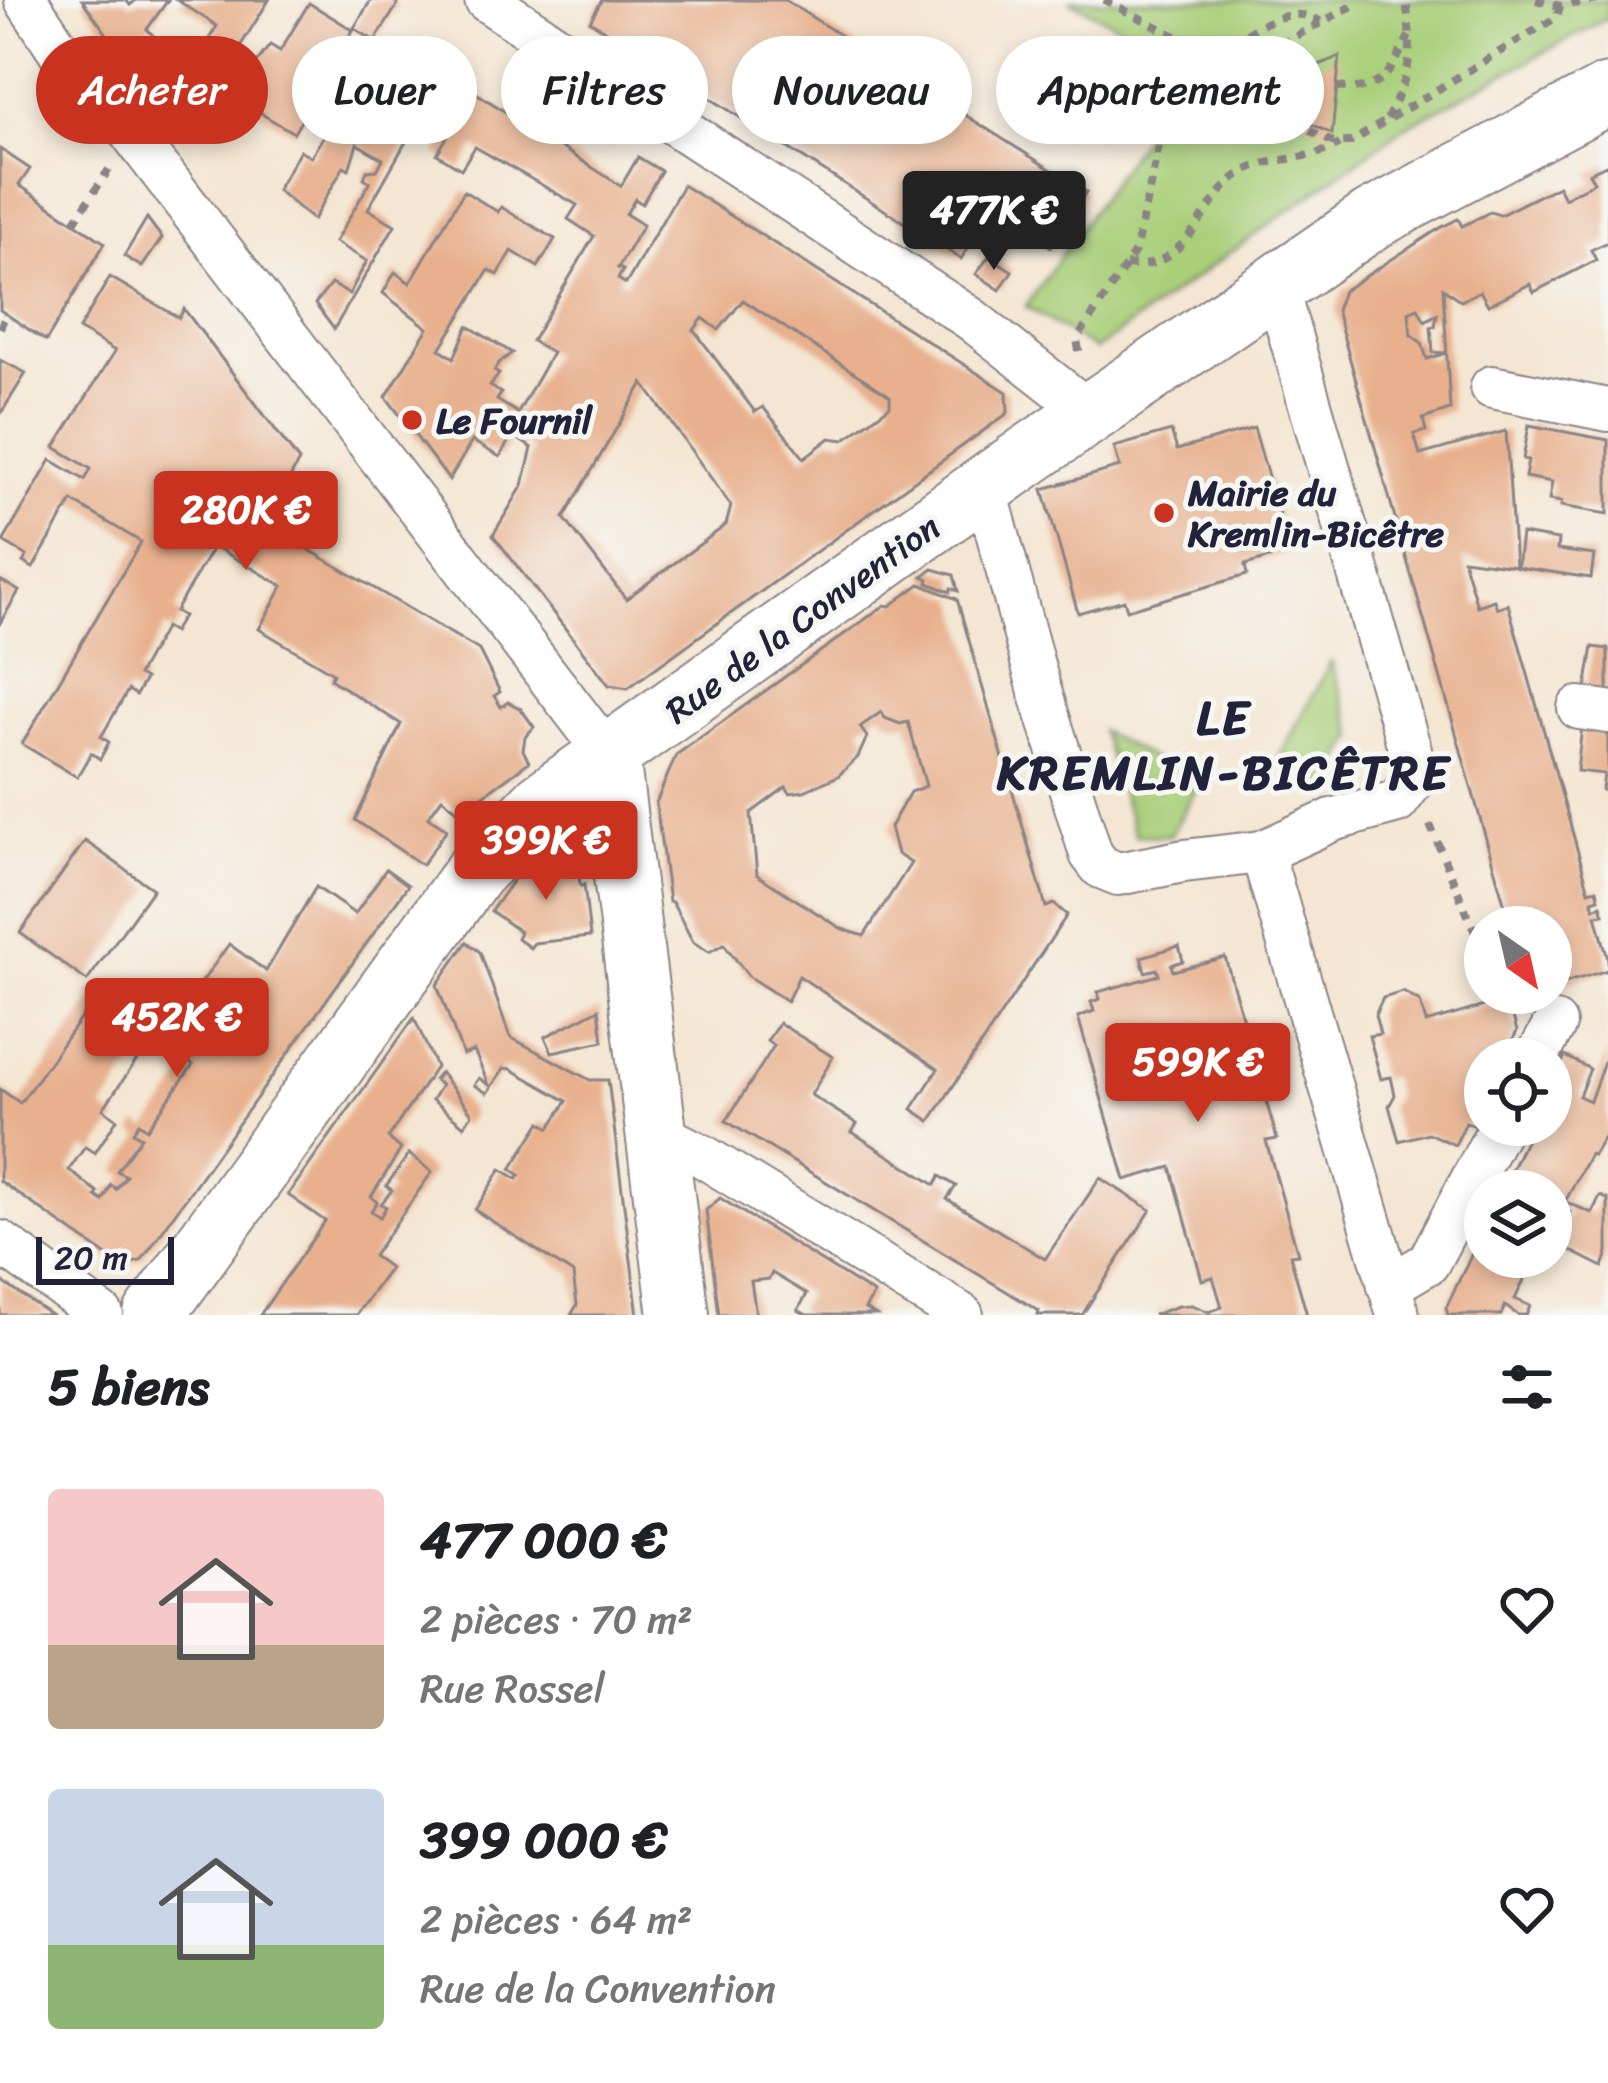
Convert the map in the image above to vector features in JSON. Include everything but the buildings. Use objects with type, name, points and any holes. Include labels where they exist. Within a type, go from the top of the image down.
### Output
[{"type":"main road","name":"Rue de la Convention","points":[[154,1315],[475,872],[542,802],[1372,219],[1608,94]]},
{"type":"main road","points":[[609,755],[680,1315]]},
{"type":"street","points":[[26,0],[50,36]]},
{"type":"street","points":[[486,0],[971,319],[1091,414]]},
{"type":"street","points":[[141,144],[609,755]]},
{"type":"street","points":[[985,487],[1040,691],[1091,854],[1101,867],[1118,874],[1262,852],[1332,820],[1397,802],[1412,782],[1413,761],[1276,286]]},
{"type":"street","points":[[1492,387],[1608,410]]},
{"type":"street","points":[[1262,852],[1394,1300]]},
{"type":"street","points":[[657,1132],[962,1315]]},
{"type":"street","points":[[1394,1300],[1428,1263],[1490,1146]]},
{"type":"street","points":[[0,1242],[103,1315]]},
{"type":"path","points":[[1104,0],[1177,36]]},
{"type":"path","points":[[1386,120],[1407,80],[1414,46],[1406,0]]},
{"type":"path","points":[[1536,0],[1558,12]]},
{"type":"path","points":[[1126,265],[1154,263],[1183,245],[1221,191],[1254,166],[1323,154],[1558,12],[1598,0]]},
{"type":"path","points":[[1295,36],[1358,1]]},
{"type":"path","points":[[1238,36],[1279,13],[1301,10],[1324,20]]},
{"type":"path","points":[[1337,87],[1364,91],[1382,81],[1409,35]]},
{"type":"path","points":[[1324,134],[1342,143]]},
{"type":"path","points":[[74,222],[126,144]]},
{"type":"path","points":[[1091,414],[1077,339],[1141,235],[1148,183],[1160,144]]},
{"type":"path","points":[[0,328],[6,314]]},
{"type":"path","points":[[1412,782],[1464,906]]},
{"type":"green space","points":[[1069,0],[1608,0],[1608,18],[1403,128],[1095,350],[1026,306],[1138,144],[1324,144],[1324,36],[1139,36]]},
{"type":"green space","points":[[1331,662],[1355,736],[1323,789],[1277,762]]},
{"type":"green space","points":[[1101,731],[1199,784],[1170,836],[1135,835]]},
{"type":"place","name":"Le Fournil","points":[[412,420]]},
{"type":"place","name":"Mairie du Kremlin-Bicêtre","points":[[1164,513]]},
{"type":"district","name":"LE KREMLIN-BICÊTRE","points":[[1224,744]]}]
